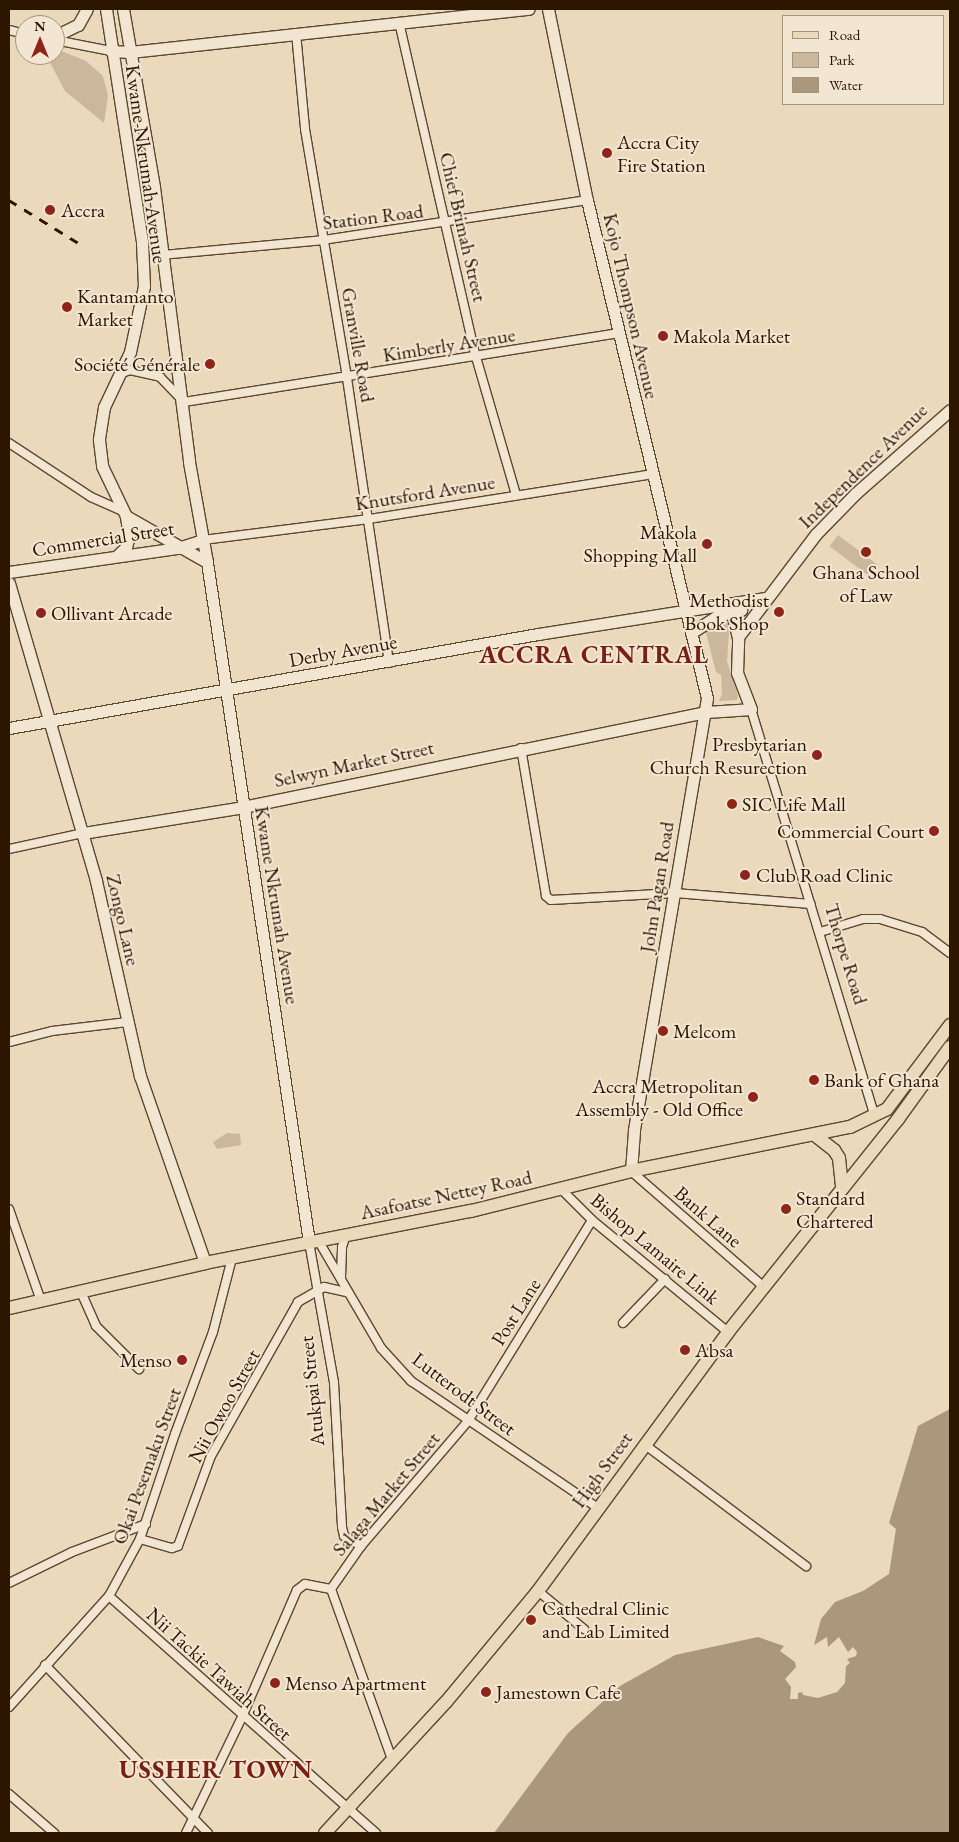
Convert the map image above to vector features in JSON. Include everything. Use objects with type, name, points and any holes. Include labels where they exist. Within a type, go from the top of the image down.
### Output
[{"type":"main road","points":[[65,32],[78,25],[87,9]]},
{"type":"main road","name":"Kwame Nkrumah Avenue","points":[[106,9],[142,242],[144,286],[130,352],[104,407],[99,440],[106,481],[124,513]]},
{"type":"main road","name":"Kwame Nkrumah Avenue","points":[[123,9],[154,187],[184,402],[189,462],[207,562],[308,1224],[313,1241]]},
{"type":"main road","points":[[111,51],[130,52],[529,9]]},
{"type":"main road","name":"Kojo Thompson Avenue","points":[[548,9],[587,200],[683,610]]},
{"type":"main road","name":"Independence Avenue","points":[[763,603],[826,523],[950,410]]},
{"type":"main road","points":[[124,513],[178,548],[207,562]]},
{"type":"main road","points":[[117,556],[126,547],[129,536],[124,513]]},
{"type":"main road","name":"Commercial Street","points":[[9,572],[178,548],[203,540]]},
{"type":"main road","name":"Zongo Lane","points":[[9,583],[83,833],[140,1076],[204,1263]]},
{"type":"main road","points":[[683,610],[763,603]]},
{"type":"main road","points":[[691,634],[712,619],[763,603]]},
{"type":"main road","points":[[738,637],[763,603]]},
{"type":"main road","name":"John Pagan Road","points":[[631,1171],[634,1131],[706,712],[705,684],[683,610]]},
{"type":"main road","name":"Derby Avenue","points":[[9,728],[683,610]]},
{"type":"main road","name":"Thorpe Road","points":[[732,612],[738,637],[737,673],[751,709]]},
{"type":"main road","name":"Selwyn Market Street","points":[[83,833],[243,807],[521,748],[706,712],[751,709]]},
{"type":"main road","points":[[898,1118],[887,1109],[950,1025]]},
{"type":"main road","name":"High Street","points":[[325,1833],[446,1702],[538,1591],[728,1332],[842,1185],[898,1118],[950,1047]]},
{"type":"main road","name":"Asafoatse Nettey Road","points":[[9,1308],[204,1263],[562,1190],[631,1171],[816,1136],[850,1127],[887,1109]]},
{"type":"main road","points":[[816,1136],[834,1150],[839,1158],[842,1185]]},
{"type":"street","name":"Chief Brimah Street","points":[[399,22],[476,357],[516,494]]},
{"type":"street","name":"Granville Road","points":[[296,34],[305,129],[347,378],[389,662]]},
{"type":"street","points":[[65,40],[111,51]]},
{"type":"street","name":"Station Road","points":[[162,255],[323,240],[446,224],[587,200]]},
{"type":"street","name":"Kimberly Avenue","points":[[184,402],[347,378],[618,333]]},
{"type":"street","points":[[119,374],[130,370],[160,377],[184,402]]},
{"type":"street","points":[[9,443],[91,497],[124,513]]},
{"type":"street","name":"Knutsford Avenue","points":[[203,540],[368,519],[516,494],[652,474]]},
{"type":"street","name":"Thorpe Road","points":[[751,709],[875,1116]]},
{"type":"street","points":[[521,748],[548,898],[675,893],[811,904]]},
{"type":"street","name":"Selwyn Market Street","points":[[9,849],[83,833]]},
{"type":"street","points":[[820,932],[863,920],[880,919],[922,932],[950,953]]},
{"type":"street","points":[[9,1042],[52,1031],[127,1022]]},
{"type":"street","name":"Bank Lane","points":[[631,1171],[764,1287]]},
{"type":"street","name":"Bishop Lamaire Link","points":[[562,1190],[592,1220],[728,1332]]},
{"type":"street","points":[[9,1209],[41,1301]]},
{"type":"street","name":"Post Lane","points":[[468,1421],[592,1220]]},
{"type":"street","points":[[341,1278],[342,1247],[346,1234]]},
{"type":"street","points":[[313,1241],[341,1278]]},
{"type":"street","name":"Atukpai Street","points":[[313,1241],[317,1289],[334,1382],[342,1527],[344,1536],[361,1546]]},
{"type":"street","name":"Okai Pesemaku Street","points":[[9,1707],[109,1596],[140,1540],[213,1332],[232,1258]]},
{"type":"street","name":"Lutterodt Street","points":[[341,1278],[346,1292],[381,1348],[411,1381],[598,1508]]},
{"type":"street","points":[[623,1323],[665,1279]]},
{"type":"street","points":[[317,1289],[332,1286],[346,1292]]},
{"type":"street","name":"Nii Owoo Street","points":[[140,1540],[175,1548],[211,1456],[298,1302],[317,1289]]},
{"type":"street","points":[[81,1292],[96,1326],[139,1369]]},
{"type":"street","name":"Salaga Market Street","points":[[331,1589],[361,1546],[468,1421]]},
{"type":"street","points":[[644,1444],[806,1566]]},
{"type":"street","points":[[9,1583],[72,1552],[146,1524]]},
{"type":"street","points":[[186,1833],[242,1717],[300,1586],[305,1584],[331,1589],[392,1759]]},
{"type":"street","points":[[538,1591],[584,1629]]},
{"type":"street","name":"Nii Tackie Tawiah Street","points":[[109,1596],[242,1717],[376,1833]]},
{"type":"street","points":[[45,1665],[208,1833]]},
{"type":"street","points":[[9,1794],[54,1833]]},
{"type":"green space","points":[[65,52],[86,61],[103,76],[108,96],[104,123],[65,91],[51,65],[65,65]]},
{"type":"green space","points":[[838,535],[877,564],[869,576],[830,546]]},
{"type":"green space","points":[[725,618],[730,619],[727,661],[738,696],[737,700],[719,701],[722,694],[721,675],[716,672],[705,629],[715,622],[718,625]]},
{"type":"green space","points":[[227,1133],[240,1134],[241,1145],[217,1149],[213,1142]]},
{"type":"water","points":[[950,1409],[950,1833],[494,1833],[568,1733],[620,1686],[675,1655],[758,1637],[784,1646],[780,1651],[795,1662],[796,1667],[785,1679],[791,1687],[790,1699],[798,1699],[798,1693],[802,1692],[803,1695],[818,1698],[837,1692],[845,1683],[846,1666],[850,1663],[847,1659],[856,1656],[857,1652],[853,1647],[848,1652],[839,1637],[828,1647],[827,1637],[814,1645],[821,1619],[835,1602],[863,1591],[889,1574],[896,1529],[889,1523],[918,1426]]},
{"type":"railway","points":[[9,200],[82,245]]},
{"type":"place","name":"Accra City Fire Station","points":[[607,153]]},
{"type":"place","name":"Accra","points":[[50,210]]},
{"type":"place","name":"Kantamanto Market","points":[[67,307]]},
{"type":"place","name":"Makola Market","points":[[663,336]]},
{"type":"place","name":"Société Générale","points":[[210,364]]},
{"type":"place","name":"Makola Shopping Mall","points":[[707,544]]},
{"type":"place","name":"Ghana School of Law","points":[[866,552]]},
{"type":"place","name":"Methodist Book Shop","points":[[779,612]]},
{"type":"place","name":"Ollivant Arcade","points":[[41,613]]},
{"type":"place","name":"Presbytarian Church Resurection","points":[[817,755]]},
{"type":"place","name":"SIC Life Mall","points":[[732,804]]},
{"type":"place","name":"Commercial Court","points":[[934,831]]},
{"type":"place","name":"Club Road Clinic","points":[[745,875]]},
{"type":"place","name":"Melcom","points":[[663,1031]]},
{"type":"place","name":"Bank of Ghana","points":[[814,1080]]},
{"type":"place","name":"Accra Metropolitan Assembly - Old Office","points":[[753,1097]]},
{"type":"place","name":"Standard Chartered","points":[[786,1209]]},
{"type":"place","name":"Absa","points":[[685,1350]]},
{"type":"place","name":"Menso","points":[[182,1360]]},
{"type":"place","name":"Cathedral Clinic and Lab Limited","points":[[531,1620]]},
{"type":"place","name":"Menso Apartment","points":[[275,1683]]},
{"type":"place","name":"Jamestown Cafe","points":[[486,1692]]},
{"type":"district","name":"ACCRA CENTRAL","points":[[594,654]]},
{"type":"district","name":"USSHER TOWN","points":[[216,1769]]}]
